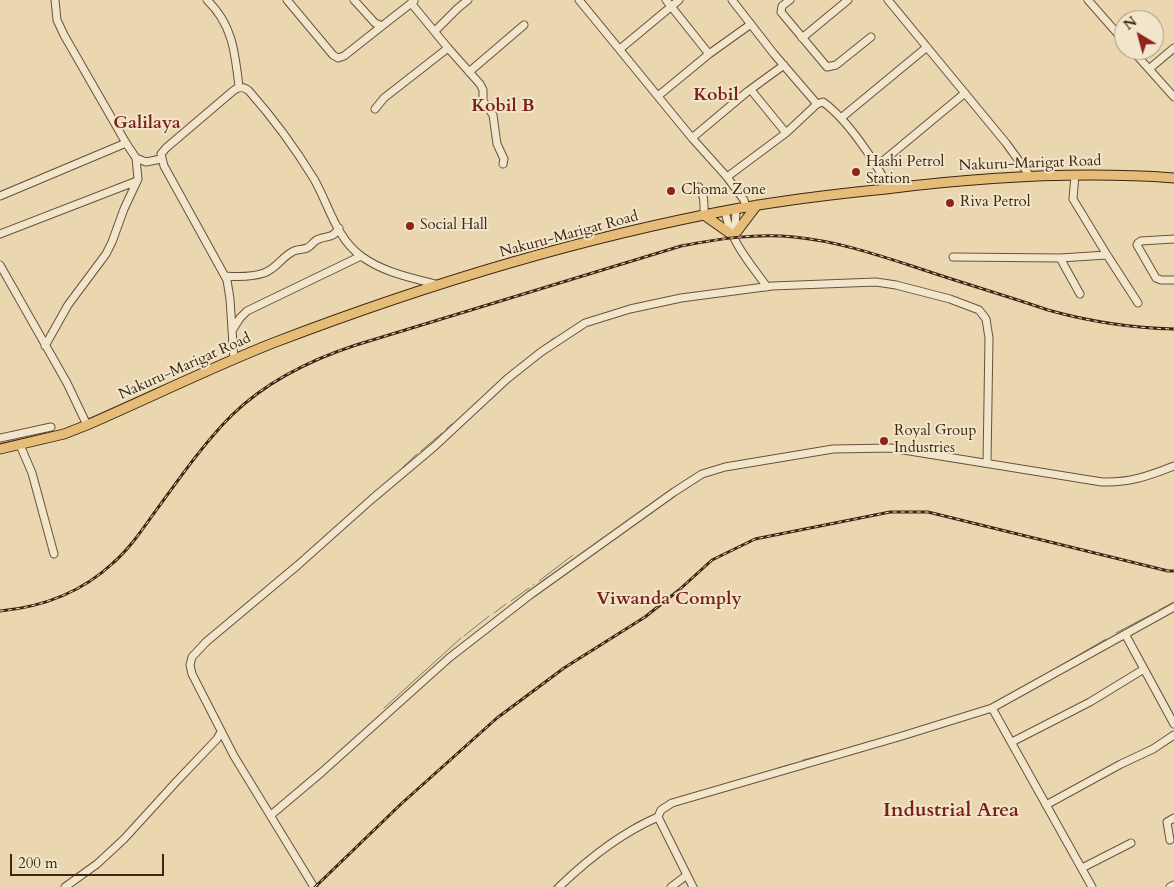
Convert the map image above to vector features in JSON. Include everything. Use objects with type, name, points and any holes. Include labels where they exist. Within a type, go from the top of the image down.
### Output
[{"type":"main road","name":"Nakuru-Marigat Road","points":[[0,449],[64,434],[234,360],[334,321],[440,285],[591,242],[704,215],[826,194],[941,181],[1075,175],[1132,175],[1174,178]]},
{"type":"main road","points":[[704,215],[733,236],[757,206]]},
{"type":"street","points":[[46,346],[68,305],[106,254],[137,181],[136,158],[64,34],[57,20],[55,0]]},
{"type":"street","points":[[207,0],[224,22],[230,36],[239,87]]},
{"type":"street","points":[[286,0],[333,55],[338,58],[344,56],[413,1],[448,48],[470,72],[483,90],[483,101],[493,116],[497,144],[504,158],[503,164]]},
{"type":"street","points":[[354,0],[375,23],[382,26]]},
{"type":"street","points":[[435,31],[468,0]]},
{"type":"street","points":[[590,0],[581,3],[692,138],[727,177],[744,200],[746,208]]},
{"type":"street","points":[[620,50],[669,3],[679,0]]},
{"type":"street","points":[[732,0],[817,104]]},
{"type":"street","points":[[790,0],[782,6],[781,12],[827,67],[833,67],[871,37]]},
{"type":"street","points":[[802,38],[848,0]]},
{"type":"street","points":[[888,0],[965,93],[1030,176]]},
{"type":"street","points":[[1088,0],[1114,30]]},
{"type":"street","points":[[669,3],[709,54]]},
{"type":"street","points":[[658,96],[709,54],[751,24]]},
{"type":"street","points":[[470,72],[524,25]]},
{"type":"street","points":[[841,118],[926,47]]},
{"type":"street","points":[[375,109],[384,98],[448,48]]},
{"type":"street","points":[[1149,69],[1174,48]]},
{"type":"street","points":[[1141,60],[1174,97]]},
{"type":"street","points":[[692,138],[784,65]]},
{"type":"street","points":[[234,360],[227,280],[161,159],[166,148],[232,90],[239,87],[246,88],[249,91],[286,137],[314,180],[348,246],[361,256],[389,271],[440,285]]},
{"type":"street","points":[[751,90],[786,134]]},
{"type":"street","points":[[877,166],[965,93]]},
{"type":"street","points":[[727,177],[786,134],[817,104],[823,102],[841,118],[877,166],[889,188]]},
{"type":"street","points":[[0,196],[126,143]]},
{"type":"street","points":[[136,158],[146,162],[161,159]]},
{"type":"street","points":[[1075,175],[1073,199],[1138,303]]},
{"type":"street","points":[[0,234],[137,181]]},
{"type":"street","points":[[700,187],[703,191],[704,215]]},
{"type":"street","points":[[733,236],[736,209]]},
{"type":"street","points":[[725,211],[733,236],[767,287]]},
{"type":"street","points":[[225,276],[258,275],[267,272],[275,268],[292,252],[308,248],[318,239],[329,238],[339,228]]},
{"type":"street","points":[[1174,239],[1141,241],[1137,245],[1156,278],[1160,280],[1174,280]]},
{"type":"street","points":[[953,257],[1060,258],[1107,255]]},
{"type":"street","points":[[232,331],[247,311],[361,256]]},
{"type":"street","points":[[1060,258],[1080,294]]},
{"type":"street","points":[[0,265],[67,383],[86,425]]},
{"type":"street","points":[[314,887],[271,814],[251,785],[221,732],[192,674],[190,665],[192,657],[196,651],[435,446],[507,379],[559,339],[592,320],[630,310],[681,298],[767,287],[876,282],[896,285],[950,299],[981,311],[986,319],[988,338],[987,463]]},
{"type":"street","points":[[0,438],[51,427]]},
{"type":"street","points":[[20,445],[32,473],[54,554]]},
{"type":"street","points":[[271,814],[322,772],[449,658],[530,595],[702,474],[725,467],[833,449],[891,448],[1116,483],[1146,477],[1174,466]]},
{"type":"street","points":[[693,887],[658,816],[660,810],[672,803],[992,708],[1174,607]]},
{"type":"street","points":[[1125,634],[1174,724]]},
{"type":"street","points":[[1012,742],[1090,702],[1144,669]]},
{"type":"street","points":[[992,708],[1092,887]]},
{"type":"street","points":[[64,887],[97,864],[124,839],[217,739],[221,732]]},
{"type":"street","points":[[1046,805],[1121,764],[1153,749],[1174,735]]},
{"type":"street","points":[[559,887],[576,871],[615,841],[658,816]]},
{"type":"street","points":[[1170,840],[1167,822],[1174,818]]},
{"type":"street","points":[[1082,868],[1131,843]]},
{"type":"street","points":[[671,887],[687,875]]},
{"type":"street","points":[[1170,887],[1174,885]]},
{"type":"waterway","points":[[537,351],[554,338]]},
{"type":"waterway","points":[[463,415],[474,405]]},
{"type":"waterway","points":[[456,421],[460,418]]},
{"type":"waterway","points":[[446,429],[452,424]]},
{"type":"waterway","points":[[421,451],[442,433]]},
{"type":"waterway","points":[[403,467],[417,454]]},
{"type":"waterway","points":[[392,478],[399,472]]},
{"type":"waterway","points":[[539,581],[573,555]]},
{"type":"waterway","points":[[511,601],[529,588]]},
{"type":"waterway","points":[[1159,610],[1174,602]]},
{"type":"waterway","points":[[494,613],[506,604]]},
{"type":"waterway","points":[[1116,633],[1156,612]]},
{"type":"waterway","points":[[464,636],[489,616]]},
{"type":"waterway","points":[[384,708],[461,638]]},
{"type":"waterway","points":[[1038,679],[1106,639]]},
{"type":"waterway","points":[[803,760],[846,749]]},
{"type":"waterway","points":[[778,768],[792,764]]},
{"type":"waterway","points":[[620,834],[636,823],[657,813]]},
{"type":"waterway","points":[[553,887],[576,867]]},
{"type":"railway","points":[[0,611],[46,602],[75,590],[101,573],[134,541],[190,464],[232,415],[260,392],[290,373],[322,357],[356,345],[681,246],[751,236],[810,239],[870,253],[1064,314],[1126,326],[1174,329]]},
{"type":"railway","points":[[315,887],[401,804],[497,718],[564,668],[645,617],[712,560],[755,539],[890,512],[928,512],[1174,571]]},
{"type":"place","name":"Hashi Petrol Station","points":[[856,172]]},
{"type":"place","name":"Choma Zone","points":[[671,191]]},
{"type":"place","name":"Riva Petrol","points":[[950,203]]},
{"type":"place","name":"Social Hall","points":[[410,226]]},
{"type":"place","name":"Royal Group Industries","points":[[884,441]]},
{"type":"district","name":"Kobil","points":[[716,96]]},
{"type":"district","name":"Kobil B","points":[[503,107]]},
{"type":"district","name":"Galilaya","points":[[147,124]]},
{"type":"district","name":"Viwanda Comply","points":[[669,600]]},
{"type":"district","name":"Industrial Area","points":[[951,811]]}]
